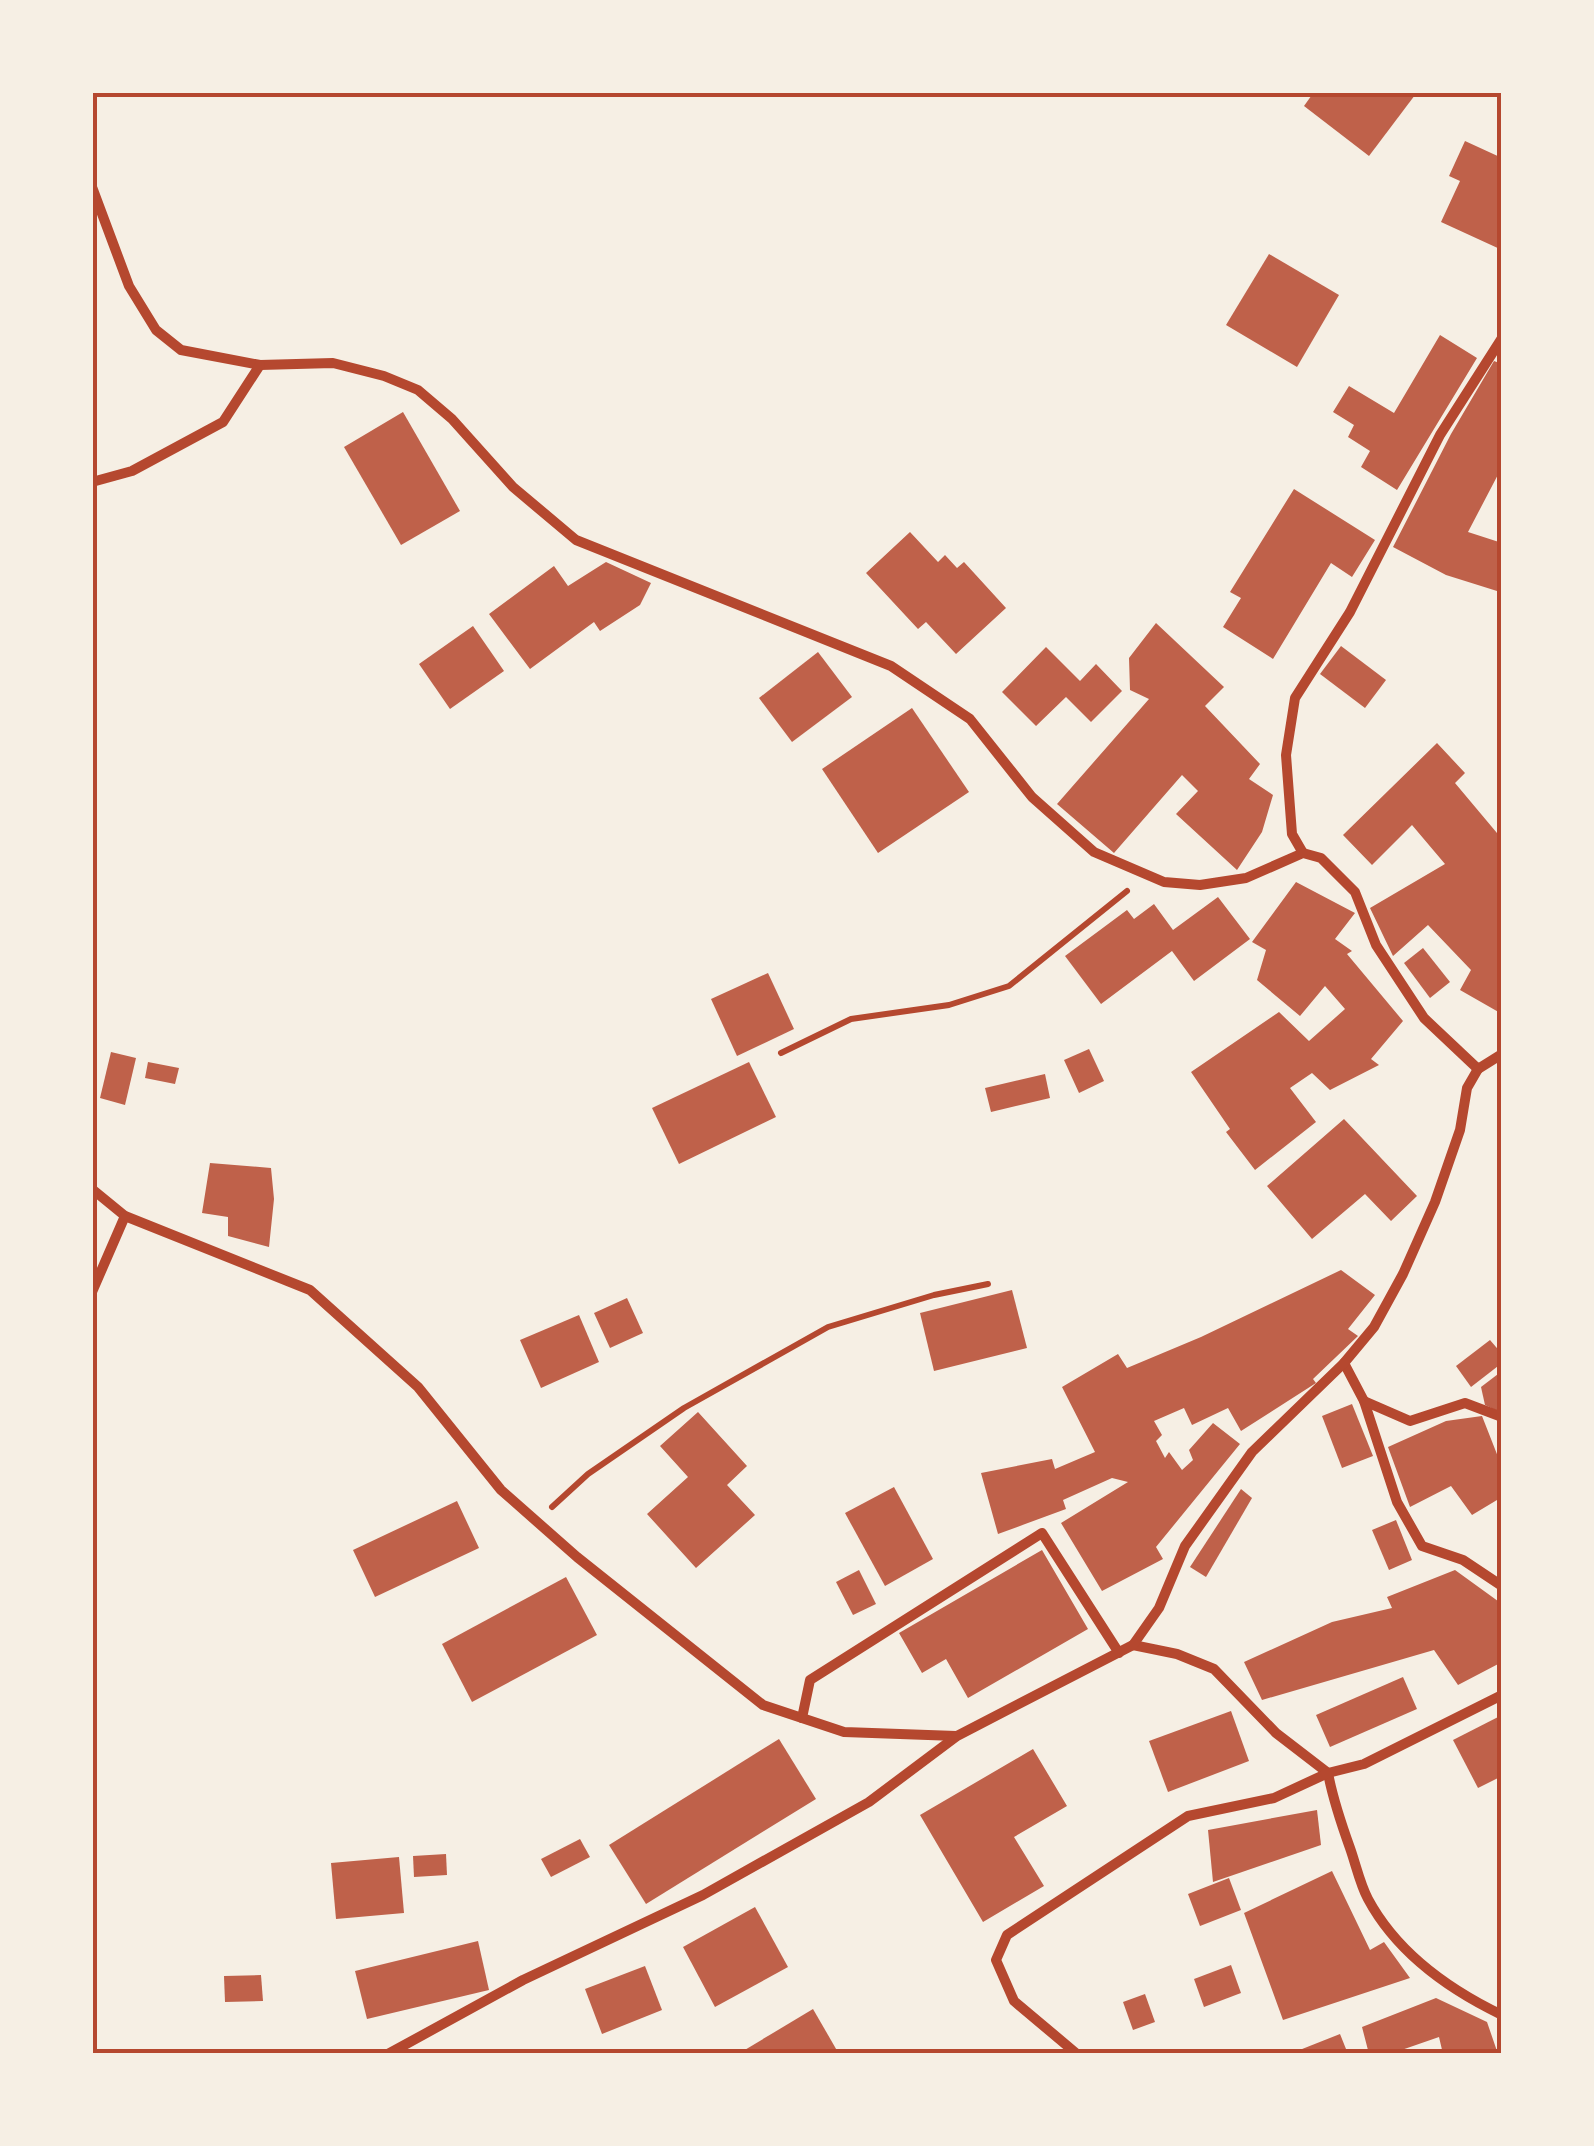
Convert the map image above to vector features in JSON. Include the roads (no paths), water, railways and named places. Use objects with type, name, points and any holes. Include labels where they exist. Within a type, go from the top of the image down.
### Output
[{"type":"street","points":[[92,187],[129,286],[156,330],[181,350],[260,365],[333,363],[384,376],[418,390],[452,419],[514,487],[576,540],[891,666],[970,719],[1032,797],[1094,852],[1164,882],[1200,885],[1246,878],[1303,854],[1321,858],[1355,892],[1376,945],[1424,1018],[1478,1070]]},
{"type":"street","points":[[1303,854],[1292,834],[1286,755],[1294,698],[1350,612],[1440,435],[1502,338]]},
{"type":"street","points":[[92,482],[132,471],[223,422],[260,365]]},
{"type":"street","points":[[388,2054],[523,1980],[720,1886],[869,1802],[958,1736],[1133,1646],[1159,1608],[1184,1546],[1252,1452],[1344,1363],[1374,1326],[1403,1274],[1435,1202],[1460,1130],[1466,1088],[1478,1070],[1502,1054]]},
{"type":"street","points":[[92,1190],[125,1216],[310,1290],[418,1387],[500,1490],[763,1704],[844,1732],[958,1736]]},
{"type":"street","points":[[92,1292],[125,1216]]},
{"type":"street","points":[[1344,1363],[1364,1401],[1397,1502],[1422,1546],[1463,1560],[1502,1586]]},
{"type":"street","points":[[1364,1401],[1410,1421],[1465,1403],[1502,1416]]},
{"type":"street","points":[[802,1718],[810,1680],[1042,1534],[1119,1653]]},
{"type":"street","points":[[1133,1646],[1177,1654],[1214,1668],[1276,1733],[1328,1773],[1332,1800],[1368,1898],[1393,1935],[1431,1974],[1502,2015]]},
{"type":"street","points":[[1078,2054],[1014,2001],[996,1960],[1007,1935],[1188,1816],[1274,1798],[1328,1773],[1364,1764],[1502,1695]]}]
